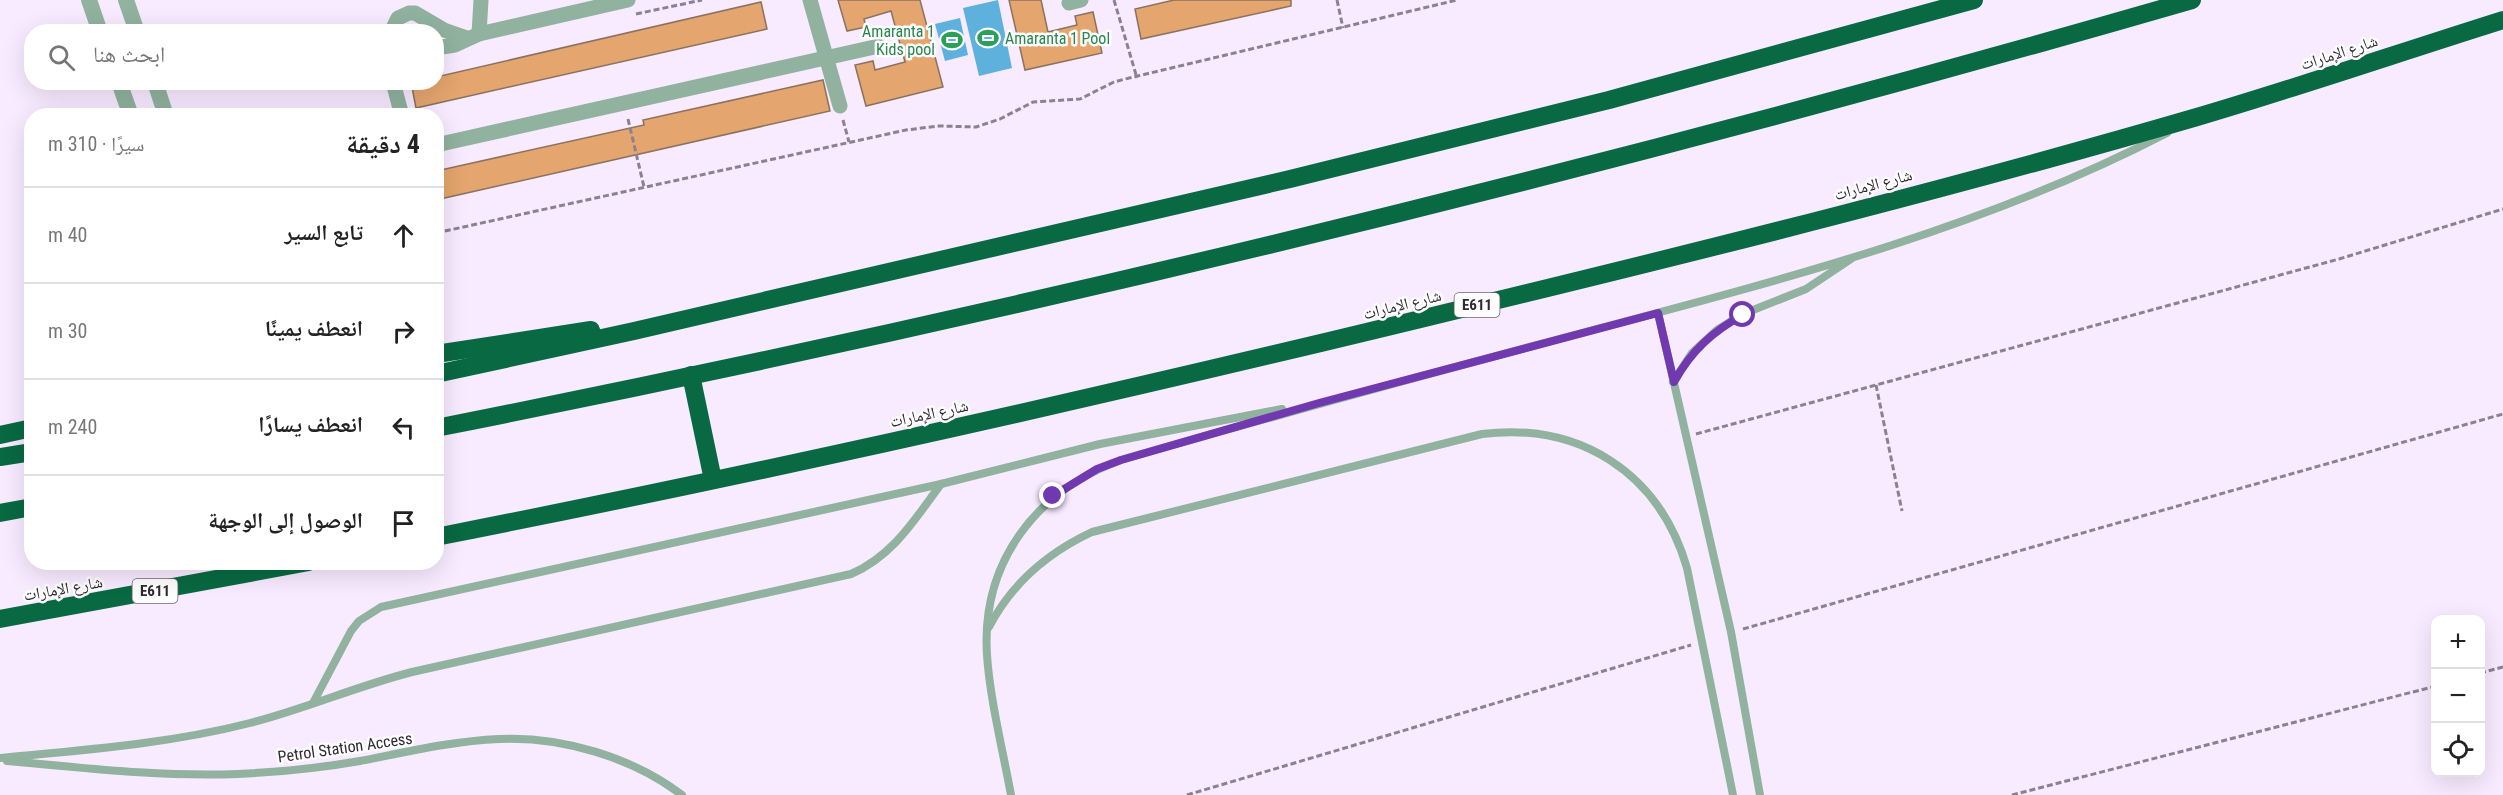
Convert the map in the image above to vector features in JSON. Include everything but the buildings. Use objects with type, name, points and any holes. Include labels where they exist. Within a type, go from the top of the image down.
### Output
[{"type":"highway","points":[[444,372],[634,331],[1450,140],[1769,58],[1974,0]]},
{"type":"highway","points":[[444,426],[691,375],[1155,272],[1409,210],[1846,97],[2192,0]]},
{"type":"highway","name":"شارع الإمارات","points":[[444,535],[713,480],[1140,386],[1777,230],[2199,117],[2503,20]]},
{"type":"highway","points":[[444,353],[585,330],[634,331]]},
{"type":"highway","points":[[691,375],[713,480]]},
{"type":"highway","points":[[0,435],[24,430]]},
{"type":"highway","points":[[0,457],[24,453]]},
{"type":"highway","points":[[0,513],[24,508]]},
{"type":"highway","name":"شارع الإمارات","points":[[0,620],[266,570]]},
{"type":"street","points":[[89,0],[97,24]]},
{"type":"street","points":[[126,0],[134,24]]},
{"type":"street","points":[[473,36],[482,0]]},
{"type":"street","points":[[444,47],[455,45],[473,36],[628,0]]},
{"type":"street","points":[[810,0],[840,106]]},
{"type":"street","points":[[395,24],[398,18],[409,13],[433,24]]},
{"type":"street","points":[[444,30],[473,36]]},
{"type":"street","points":[[444,143],[879,46]]},
{"type":"street","points":[[122,90],[128,108]]},
{"type":"street","points":[[158,90],[163,108]]},
{"type":"street","points":[[395,90],[400,108]]},
{"type":"lane","points":[[1011,795],[987,656],[986,631],[996,580],[1006,557],[1035,514],[1053,496],[1074,481],[1121,460],[1319,403],[1658,313],[1956,223],[2056,185],[2199,117]]},
{"type":"lane","points":[[1674,382],[1692,353],[1717,330],[1743,315],[1806,289],[1840,268],[1855,255]]},
{"type":"lane","points":[[1658,313],[1731,632],[1760,795]]},
{"type":"lane","points":[[314,703],[351,631],[359,621],[381,607],[941,484],[1100,444],[1319,403]]},
{"type":"lane","points":[[986,631],[1009,595],[1030,572],[1055,552],[1092,532],[1482,434],[1520,432],[1558,437],[1594,451],[1626,472],[1653,499],[1669,523],[1681,549],[1733,795]]},
{"type":"lane","points":[[0,759],[178,738],[249,723],[345,691],[412,672],[851,574],[867,567],[893,546],[941,484]]},
{"type":"lane","name":"Petrol Station Access","points":[[0,759],[160,774],[239,774],[317,767],[464,742],[501,739],[574,746],[643,771],[682,795]]},
{"type":"path","points":[[1114,0],[1137,78]]},
{"type":"path","points":[[1336,0],[1343,28]]},
{"type":"path","points":[[444,231],[923,127],[976,127],[1033,102],[1080,99],[1114,82],[1457,0]]},
{"type":"path","points":[[625,104],[644,187]]},
{"type":"path","points":[[840,106],[849,142]]},
{"type":"path","points":[[1686,436],[2339,259],[2503,209]]},
{"type":"path","points":[[1876,386],[1902,511]]},
{"type":"path","points":[[1731,632],[2503,414]]},
{"type":"path","points":[[1187,795],[1702,642]]},
{"type":"path","points":[[2485,672],[2503,667]]},
{"type":"path","points":[[2012,795],[2431,687]]},
{"type":"water","name":"Amaranta 1 Pool","points":[[998,0],[1012,68],[979,76],[963,8]]},
{"type":"water","name":"Amaranta 1 Kids pool","points":[[960,18],[968,55],[945,61],[935,24]]},
{"type":"place","name":"Amaranta 1 Pool","points":[[988,38]]},
{"type":"place","name":"Amaranta 1 Kids pool","points":[[952,40]]},
{"type":"route","points":[[1053,496],[1074,481],[1121,460],[1319,403],[1658,313],[1674,382],[1692,353],[1704,341],[1717,330],[1743,315]]}]
